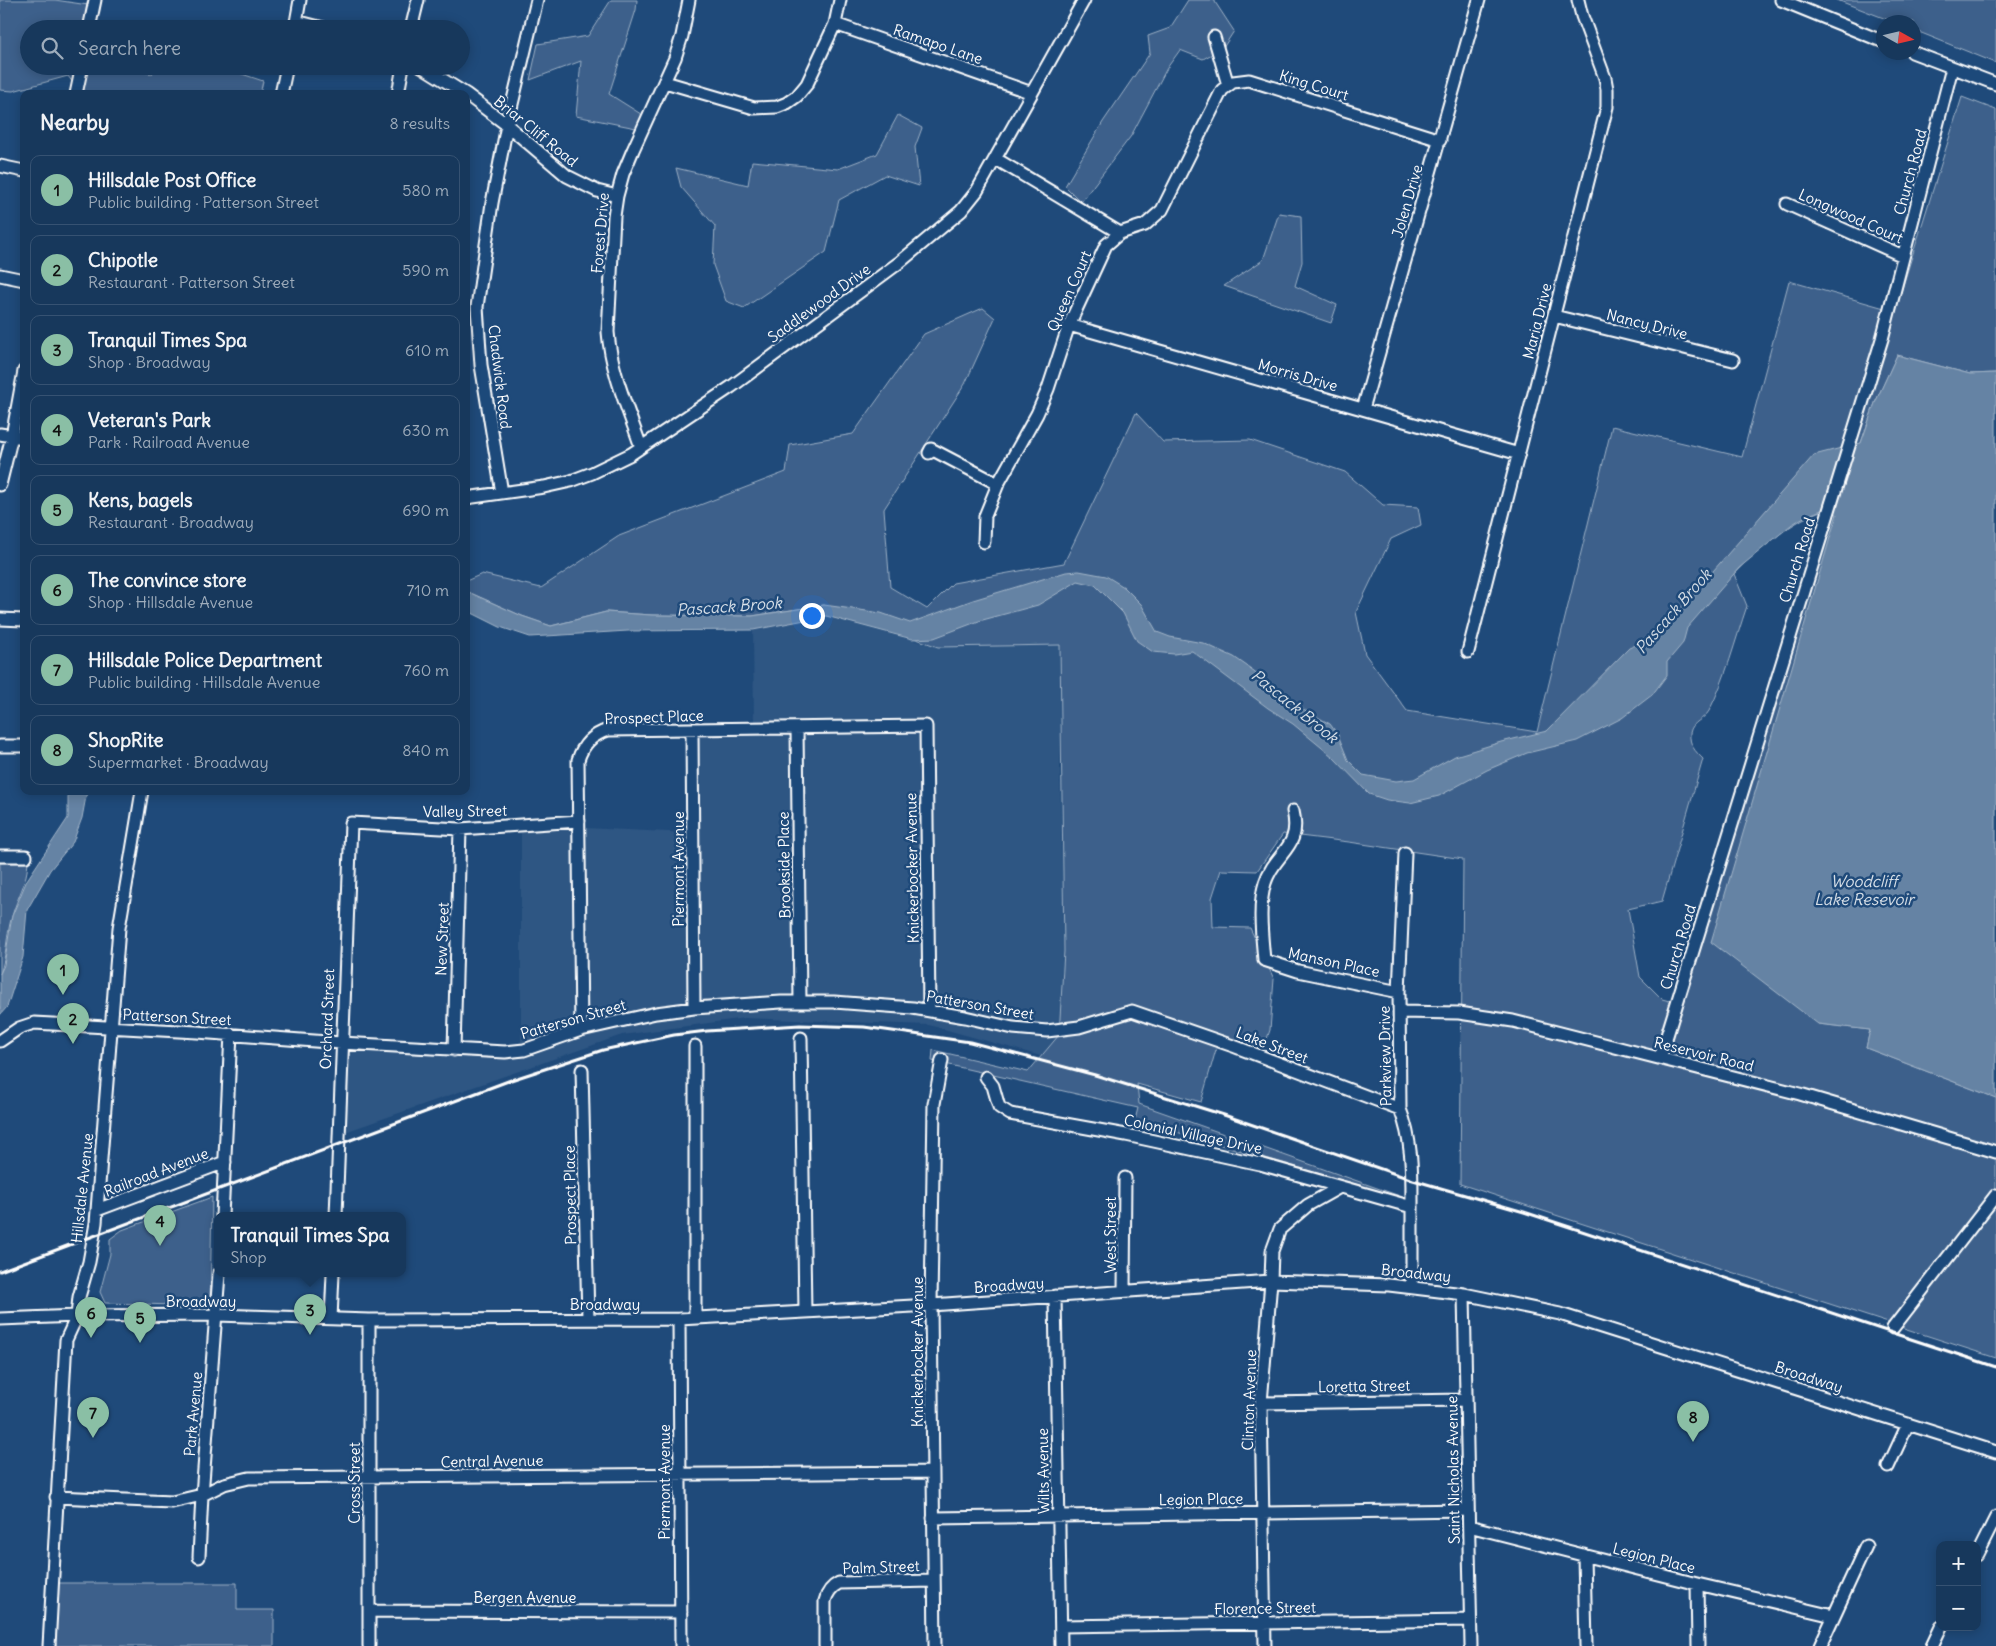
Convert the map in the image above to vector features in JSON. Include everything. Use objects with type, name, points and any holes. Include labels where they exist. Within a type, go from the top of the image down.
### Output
[{"type":"street","points":[[91,20],[95,0]]},
{"type":"street","points":[[297,20],[299,0]]},
{"type":"street","points":[[413,20],[418,0]]},
{"type":"street","name":"Chadwick Road","points":[[502,493],[481,365],[477,307],[492,203],[507,125],[537,0]]},
{"type":"street","name":"Forest Drive","points":[[641,447],[614,371],[610,350],[608,332],[614,216],[617,196],[632,150],[665,82],[682,36],[690,0]]},
{"type":"street","points":[[665,82],[754,108],[776,107],[797,96],[805,87],[835,24],[840,0]]},
{"type":"street","name":"Saddlewood Drive","points":[[470,497],[544,487],[571,481],[613,464],[730,387],[892,268],[939,230],[972,198],[996,159],[1084,0]]},
{"type":"street","name":"Jolen Drive","points":[[1363,409],[1479,0]]},
{"type":"street","name":"Maria Drive","points":[[1468,652],[1608,101],[1605,78],[1578,0]]},
{"type":"street","points":[[1782,0],[1876,39]]},
{"type":"street","name":"Ramapo Lane","points":[[835,24],[1032,93]]},
{"type":"street","points":[[1214,37],[1228,85]]},
{"type":"street","points":[[1921,56],[1996,84]]},
{"type":"street","name":"Church Road","points":[[1660,1058],[1825,519],[1882,340],[1952,68]]},
{"type":"street","points":[[77,90],[80,75]]},
{"type":"street","points":[[283,90],[285,75]]},
{"type":"street","points":[[399,90],[401,75]]},
{"type":"street","name":"Briar Cliff Road","points":[[435,75],[460,90]]},
{"type":"street","name":"King Court","points":[[1228,85],[1240,80],[1248,80],[1440,140]]},
{"type":"street","name":"Queen Court","points":[[984,542],[985,516],[998,484],[1037,414],[1048,389],[1069,325],[1106,245],[1120,233],[1146,225],[1162,210],[1217,95],[1228,85]]},
{"type":"street","name":"Briar Cliff Road","points":[[470,97],[507,125],[567,176],[596,191],[617,196]]},
{"type":"street","points":[[996,159],[1120,233]]},
{"type":"street","points":[[0,166],[20,170]]},
{"type":"street","name":"Longwood Court","points":[[1787,204],[1903,256]]},
{"type":"street","points":[[0,274],[20,279]]},
{"type":"street","name":"Nancy Drive","points":[[1554,316],[1733,360]]},
{"type":"street","name":"Morris Drive","points":[[1069,325],[1519,454]]},
{"type":"street","points":[[0,485],[18,437],[20,415]]},
{"type":"street","points":[[0,434],[18,437]]},
{"type":"street","points":[[929,453],[931,449],[998,484]]},
{"type":"street","points":[[0,620],[20,620]]},
{"type":"street","name":"Prospect Place","points":[[582,1030],[578,760],[591,738],[608,730],[926,726]]},
{"type":"street","name":"Knickerbocker Avenue","points":[[926,726],[929,1010]]},
{"type":"street","name":"Brookside Place","points":[[797,728],[800,1002]]},
{"type":"street","name":"Piermont Avenue","points":[[692,730],[694,1008]]},
{"type":"street","points":[[0,746],[20,746]]},
{"type":"street","name":"Hillsdale Avenue","points":[[49,1646],[66,1340],[77,1316],[79,1297],[89,1262],[97,1210],[119,928],[141,795]]},
{"type":"street","name":"Manson Place","points":[[1293,811],[1296,824],[1293,838],[1270,870],[1263,890],[1264,960],[1298,971],[1399,992]]},
{"type":"street","name":"Valley Street","points":[[351,824],[460,829],[579,820]]},
{"type":"street","name":"Orchard Street","points":[[336,1212],[341,1043],[351,824]]},
{"type":"street","name":"New Street","points":[[454,1050],[460,829]]},
{"type":"street","name":"Parkview Drive","points":[[1404,853],[1399,992],[1400,1109],[1410,1143],[1413,1180],[1412,1287]]},
{"type":"street","points":[[0,856],[26,856]]},
{"type":"street","name":"Patterson Street","points":[[0,1041],[19,1028],[34,1024],[231,1034],[341,1043],[505,1052],[524,1050],[582,1030],[619,1020],[694,1008],[800,1002],[874,1004],[929,1010],[1013,1028],[1047,1031],[1079,1026],[1132,1011]]},
{"type":"street","name":"Lake Street","points":[[1132,1011],[1236,1047],[1400,1109]]},
{"type":"street","name":"Reservoir Road","points":[[1400,1012],[1442,1012],[1494,1018],[1800,1094],[1996,1152]]},
{"type":"street","points":[[222,1212],[231,1034]]},
{"type":"street","points":[[801,1038],[805,1312]]},
{"type":"street","points":[[695,1046],[695,1317]]},
{"type":"street","name":"Knickerbocker Avenue","points":[[934,1646],[932,1305],[934,1104],[942,1060]]},
{"type":"street","name":"Prospect Place","points":[[582,1070],[588,1319]]},
{"type":"street","name":"Colonial Village Drive","points":[[986,1077],[993,1086],[999,1107],[1010,1114],[1126,1135],[1260,1164],[1412,1207]]},
{"type":"street","name":"Railroad Avenue","points":[[97,1210],[225,1162]]},
{"type":"street","name":"West Street","points":[[1124,1291],[1125,1178]]},
{"type":"street","name":"Clinton Avenue","points":[[1265,1646],[1261,1403],[1272,1251],[1280,1229],[1308,1205],[1340,1187]]},
{"type":"street","points":[[1893,1328],[1996,1195]]},
{"type":"street","name":"Park Avenue","points":[[199,1557],[219,1277]]},
{"type":"street","points":[[331,1319],[333,1277]]},
{"type":"street","name":"Broadway","points":[[0,1320],[77,1316],[217,1315],[369,1320],[679,1319],[932,1305],[1271,1281],[1354,1282],[1464,1294],[1509,1302],[1593,1324],[1996,1452]]},
{"type":"street","name":"Saint Nicholas Avenue","points":[[1464,1294],[1471,1646]]},
{"type":"street","name":"Wilts Avenue","points":[[1055,1296],[1061,1646]]},
{"type":"street","name":"Piermont Avenue","points":[[679,1319],[681,1646]]},
{"type":"street","name":"Cross Street","points":[[369,1320],[369,1646]]},
{"type":"street","name":"Loretta Street","points":[[1261,1403],[1466,1400]]},
{"type":"street","points":[[1888,1467],[1908,1424]]},
{"type":"street","name":"Central Avenue","points":[[56,1497],[156,1502],[184,1500],[202,1495],[224,1484],[249,1478],[933,1472]]},
{"type":"street","name":"Legion Place","points":[[933,1518],[1468,1510]]},
{"type":"street","points":[[1981,1547],[1996,1518]]},
{"type":"street","name":"Legion Place","points":[[1469,1526],[1697,1584],[1834,1616]]},
{"type":"street","points":[[1820,1646],[1866,1546]]},
{"type":"street","points":[[1584,1556],[1586,1646]]},
{"type":"street","name":"Palm Street","points":[[825,1646],[825,1601],[827,1594],[836,1584],[934,1581]]},
{"type":"street","points":[[1697,1584],[1698,1646]]},
{"type":"street","name":"Bergen Avenue","points":[[369,1612],[680,1612]]},
{"type":"street","name":"Florence Street","points":[[1060,1626],[1470,1620]]},
{"type":"street","points":[[1932,1646],[1939,1631]]},
{"type":"shaded area","points":[[0,0],[55,0],[88,5],[84,20],[20,20],[20,75],[245,75],[263,81],[261,90],[78,90],[68,76],[13,91],[0,90]]},
{"type":"shaded area","points":[[611,0],[637,0],[636,10],[609,94],[644,116],[636,128],[576,116],[581,61],[530,80],[538,44],[588,36]]},
{"type":"shaded area","points":[[1188,0],[1215,0],[1234,31],[1223,48],[1203,59],[1180,50],[1167,68],[1131,136],[1081,202],[1065,186],[1103,122],[1150,53],[1148,36],[1170,28]]},
{"type":"shaded area","points":[[1837,0],[1996,0],[1996,63],[1921,33],[1921,15],[1876,15]]},
{"type":"shaded area","points":[[1962,97],[1996,110],[1996,373],[1970,374],[1897,355],[1875,403],[1842,496],[1818,1024],[1870,1030],[1866,1048],[1996,1098],[1996,1358],[1460,1184],[1463,859],[1283,834],[1257,871],[1221,870],[1212,898],[1213,927],[1250,928],[1274,979],[1270,1030],[1261,1056],[1219,1039],[1201,1102],[1137,1084],[1139,1104],[1414,1201],[1135,1120],[1138,1108],[932,1061],[933,1050],[1028,1072],[1059,1035],[1064,951],[1060,645],[938,647],[824,605],[752,616],[652,615],[606,612],[551,626],[522,616],[470,593],[470,579],[482,574],[541,588],[619,536],[786,472],[790,445],[853,434],[924,334],[983,308],[995,318],[965,384],[884,509],[890,587],[927,609],[953,583],[1064,563],[1136,413],[1163,442],[1250,440],[1345,472],[1383,505],[1418,507],[1421,525],[1391,539],[1356,612],[1365,654],[1407,711],[1537,732],[1612,426],[1742,457],[1789,281],[1895,311]],"holes":[[[1824,510],[1677,1003],[1662,999],[1640,977],[1628,909],[1662,901],[1703,759],[1692,744],[1690,737],[1691,729],[1707,714],[1715,698],[1747,606],[1734,574],[1752,556],[1776,537],[1801,520]]]},
{"type":"shaded area","points":[[898,115],[922,128],[915,147],[919,186],[885,175],[839,200],[826,252],[744,308],[726,301],[713,265],[715,226],[681,187],[676,168],[748,185],[752,161],[838,169],[877,154]]},
{"type":"shaded area","points":[[1279,213],[1301,216],[1302,262],[1295,286],[1337,305],[1331,323],[1224,286],[1263,260]]},
{"type":"shaded area","points":[[826,616],[938,647],[1060,645],[1060,773],[1064,951],[1059,1035],[1041,1056],[929,1025],[745,1018],[622,1035],[345,1132],[349,1046],[521,1051],[521,825],[690,833],[691,728],[754,725],[753,630]]},
{"type":"shaded area","points":[[0,863],[28,863],[24,884],[10,923],[0,974]]},
{"type":"shaded area","points":[[212,1197],[210,1306],[105,1303],[100,1292],[110,1254],[110,1239],[122,1230]]},
{"type":"shaded area","points":[[52,1583],[237,1583],[237,1610],[274,1610],[274,1646],[49,1646]]},
{"type":"water","name":"Woodcliff Lake Resevoir","points":[[1897,355],[1970,374],[1996,373],[1996,1098],[1866,1048],[1870,1030],[1818,1024],[1711,942],[1837,514],[1824,509],[1804,517],[1791,525],[1739,568],[1687,628],[1683,643],[1667,662],[1667,675],[1652,695],[1622,718],[1577,741],[1527,753],[1487,770],[1439,796],[1410,803],[1387,800],[1369,794],[1333,757],[1293,724],[1268,708],[1192,651],[1174,654],[1153,652],[1137,641],[1123,613],[1095,585],[1078,581],[1038,605],[979,621],[934,638],[912,639],[826,616],[753,630],[628,631],[530,637],[500,627],[470,612],[470,593],[522,616],[551,626],[606,612],[652,615],[752,616],[824,605],[881,613],[910,623],[973,600],[1066,572],[1079,571],[1106,576],[1124,587],[1141,604],[1157,632],[1170,637],[1203,643],[1234,657],[1254,671],[1287,700],[1330,724],[1338,735],[1348,760],[1363,775],[1396,781],[1414,779],[1455,756],[1547,731],[1629,648],[1643,642],[1659,623],[1673,617],[1814,455],[1861,443],[1875,403]]},
{"type":"water","points":[[68,795],[86,795],[82,818],[73,842],[50,870],[27,910],[23,957],[7,1007],[0,1015],[0,974],[4,965],[12,916],[27,880],[68,818]]},
{"type":"railway","points":[[0,1271],[511,1080],[603,1050],[674,1035],[707,1031],[800,1025],[864,1027],[970,1042],[1095,1075],[1224,1115],[1413,1180],[1524,1212],[1996,1367]]},
{"type":"place","name":"Hillsdale Post Office","points":[[63,995]]},
{"type":"place","name":"Chipotle","points":[[73,1044]]},
{"type":"place","name":"Veteran's Park","points":[[160,1246]]},
{"type":"place","name":"Tranquil Times Spa","points":[[310,1335]]},
{"type":"place","name":"The convince store","points":[[91,1338]]},
{"type":"place","name":"Kens, bagels","points":[[140,1343]]},
{"type":"place","name":"Hillsdale Police Department","points":[[93,1438]]},
{"type":"place","name":"ShopRite","points":[[1693,1442]]},
{"type":"water label","name":"Pascack Brook","points":[[729,606]]},
{"type":"water label","name":"Pascack Brook","points":[[1673,611]]},
{"type":"water label","name":"Pascack Brook","points":[[1295,706]]}]
